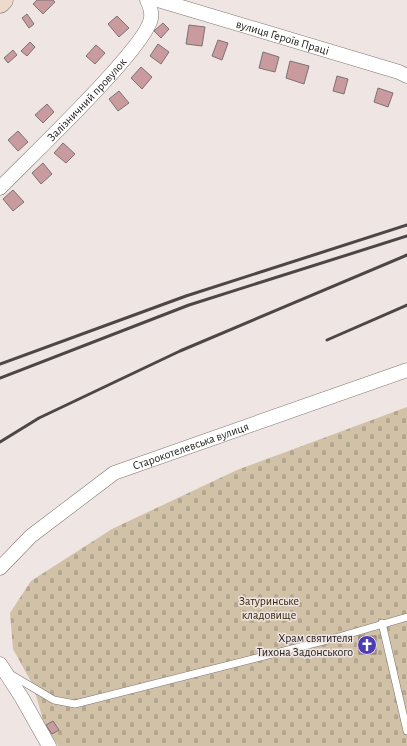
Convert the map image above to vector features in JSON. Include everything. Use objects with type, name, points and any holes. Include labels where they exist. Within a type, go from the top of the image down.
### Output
[{"type":"main road","points":[[0,3],[3,0]]},
{"type":"street","name":"Залізничний провулок","points":[[0,188],[103,82],[136,45],[146,31],[151,18],[151,8],[147,0]]},
{"type":"street","name":"вулиця Героїв Праці","points":[[158,0],[400,72],[407,76]]},
{"type":"street","name":"Старокотелевська вулиця","points":[[0,568],[31,536],[114,473],[407,370]]},
{"type":"street","points":[[1,670],[49,746]]},
{"type":"lane","points":[[1,670],[54,700],[75,704],[334,638],[407,617]]},
{"type":"lane","points":[[382,623],[407,731]]},
{"type":"green space","name":"Затуринське кладовище","points":[[407,407],[407,746],[58,746],[44,723],[33,685],[13,649],[10,613],[31,581],[112,529],[237,470]]},
{"type":"building","points":[[37,0],[53,0],[55,2],[43,14],[33,4]]},
{"type":"building","points":[[27,14],[34,24],[29,28],[22,18]]},
{"type":"building","points":[[117,16],[129,28],[119,37],[108,24]]},
{"type":"building","points":[[163,23],[169,29],[161,38],[154,31]]},
{"type":"building","points":[[189,25],[205,27],[202,46],[186,44]]},
{"type":"building","points":[[218,40],[228,43],[222,60],[212,56]]},
{"type":"building","points":[[30,42],[35,47],[27,56],[21,51]]},
{"type":"building","points":[[158,44],[169,52],[161,64],[150,56]]},
{"type":"building","points":[[96,45],[105,53],[95,64],[86,56]]},
{"type":"building","points":[[13,50],[17,55],[8,63],[4,58]]},
{"type":"building","points":[[263,52],[279,57],[275,72],[259,68]]},
{"type":"building","points":[[290,61],[309,66],[304,84],[286,78]]},
{"type":"building","points":[[141,67],[152,77],[142,89],[131,78]]},
{"type":"building","points":[[337,76],[348,79],[344,94],[333,91]]},
{"type":"building","points":[[378,88],[393,93],[388,107],[374,102]]},
{"type":"building","points":[[119,91],[129,103],[118,111],[109,99]]},
{"type":"building","points":[[47,104],[54,112],[43,123],[35,115]]},
{"type":"building","points":[[18,131],[28,142],[18,151],[8,140]]},
{"type":"building","points":[[63,143],[75,154],[66,163],[54,153]]},
{"type":"building","points":[[43,163],[52,174],[41,184],[32,173]]},
{"type":"building","points":[[13,190],[24,202],[13,211],[3,199]]},
{"type":"building","name":"Храм святителя Тихона Задонського","points":[[359,636],[376,636],[376,654],[359,654]]},
{"type":"building","points":[[53,721],[59,730],[52,734],[46,725]]},
{"type":"railway","points":[[0,364],[186,296],[407,225]]},
{"type":"railway","points":[[0,378],[189,305],[407,236]]},
{"type":"railway","points":[[0,442],[39,418],[180,351],[407,255]]},
{"type":"railway","points":[[327,340],[407,305]]},
{"type":"place","name":"Храм святителя Тихона Задонського","points":[[367,645]]}]
